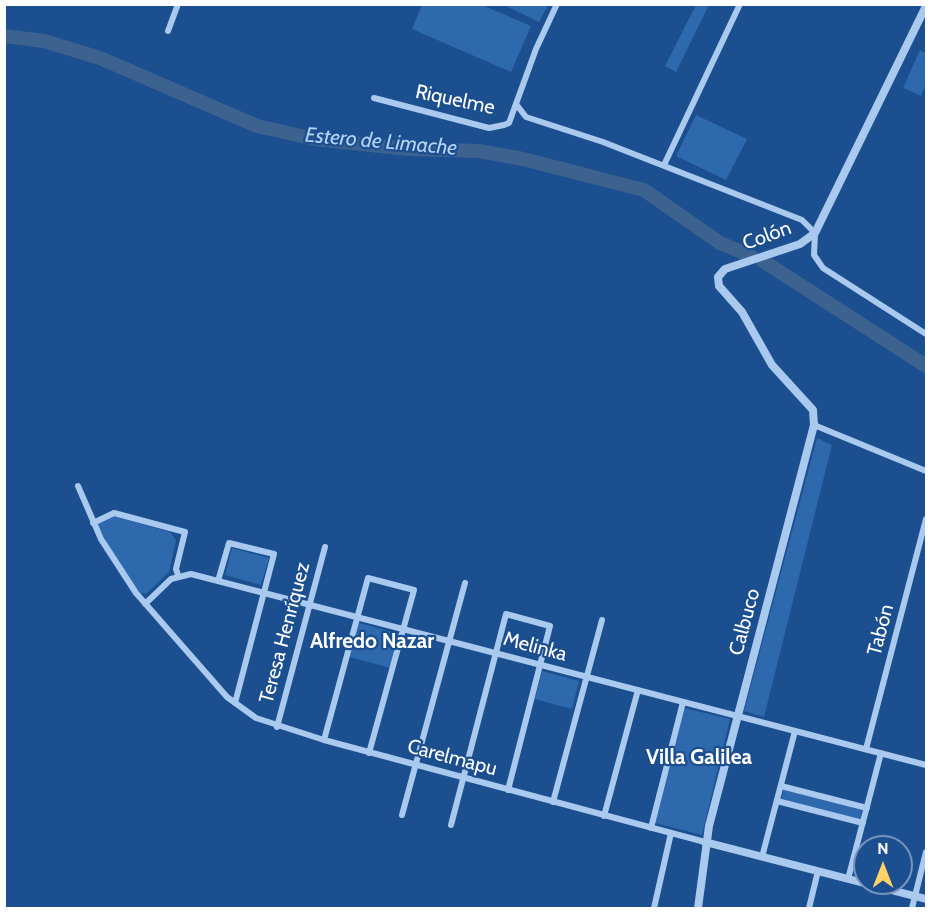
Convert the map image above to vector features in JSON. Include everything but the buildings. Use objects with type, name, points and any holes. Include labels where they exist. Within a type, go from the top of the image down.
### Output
[{"type":"street","points":[[168,31],[178,4]]},
{"type":"street","name":"Riquelme","points":[[374,98],[489,128],[500,127],[508,123],[536,50],[557,4]]},
{"type":"street","points":[[664,165],[740,4]]},
{"type":"street","name":"Colón","points":[[813,410],[771,365],[742,312],[721,289],[718,280],[725,269],[800,244],[815,233],[927,6]]},
{"type":"street","points":[[516,104],[526,117],[664,165],[802,220],[815,233],[814,255],[823,268],[927,334]]},
{"type":"street","name":"Calbuco","points":[[698,909],[705,842],[814,425],[813,410]]},
{"type":"street","points":[[814,425],[927,471]]},
{"type":"street","name":"Carelmapu","points":[[78,486],[93,523],[119,569],[145,604],[235,703],[256,718],[277,727],[369,753],[927,899]]},
{"type":"street","points":[[93,523],[114,513],[184,532],[176,569],[178,575],[145,604]]},
{"type":"street","name":"Tabón","points":[[867,749],[927,519]]},
{"type":"street","points":[[219,581],[229,543],[274,555],[235,703]]},
{"type":"street","name":"Teresa Henríquez","points":[[277,727],[325,547]]},
{"type":"street","name":"Melinka","points":[[178,575],[191,574],[219,581],[927,765]]},
{"type":"street","points":[[324,740],[368,578],[414,590],[369,753]]},
{"type":"street","points":[[402,815],[465,583]]},
{"type":"street","points":[[451,825],[506,614],[550,626],[508,790]]},
{"type":"street","points":[[554,802],[602,621]]},
{"type":"street","points":[[604,816],[638,690]]},
{"type":"street","points":[[651,828],[683,702]]},
{"type":"street","points":[[762,857],[795,731]]},
{"type":"street","points":[[848,879],[881,753]]},
{"type":"street","points":[[781,786],[867,808]]},
{"type":"street","points":[[777,801],[863,822]]},
{"type":"street","points":[[654,909],[671,833]]},
{"type":"street","points":[[912,909],[927,852]]},
{"type":"street","points":[[809,909],[818,871]]},
{"type":"shaded area","points":[[422,5],[482,5],[531,26],[511,72],[412,29]]},
{"type":"shaded area","points":[[504,5],[548,5],[539,22]]},
{"type":"shaded area","points":[[696,5],[709,5],[676,72],[665,66]]},
{"type":"shaded area","points":[[920,50],[926,53],[926,83],[921,96],[903,88]]},
{"type":"shaded area","points":[[696,115],[747,139],[726,180],[676,156]]},
{"type":"shaded area","points":[[817,438],[832,445],[764,717],[744,711]]},
{"type":"shaded area","points":[[113,516],[170,532],[176,540],[169,572],[146,594],[140,593],[122,570],[97,524]]},
{"type":"shaded area","points":[[232,548],[269,558],[261,585],[225,575]]},
{"type":"shaded area","points":[[359,623],[399,634],[390,668],[350,657]]},
{"type":"shaded area","points":[[542,671],[579,681],[572,709],[535,699]]},
{"type":"shaded area","points":[[684,708],[730,719],[702,835],[655,823]]},
{"type":"shaded area","points":[[784,789],[862,810],[860,820],[781,799]]},
{"type":"waterway","name":"Estero de Limache","points":[[4,36],[44,41],[100,58],[257,126],[315,139],[408,149],[479,151],[523,159],[644,190],[720,243],[751,256]]},
{"type":"waterway","name":"Estero de Limache","points":[[763,261],[926,366]]},
{"type":"district","name":"Alfredo Nazar","points":[[372,642]]},
{"type":"district","name":"Villa Galilea","points":[[699,758]]}]
